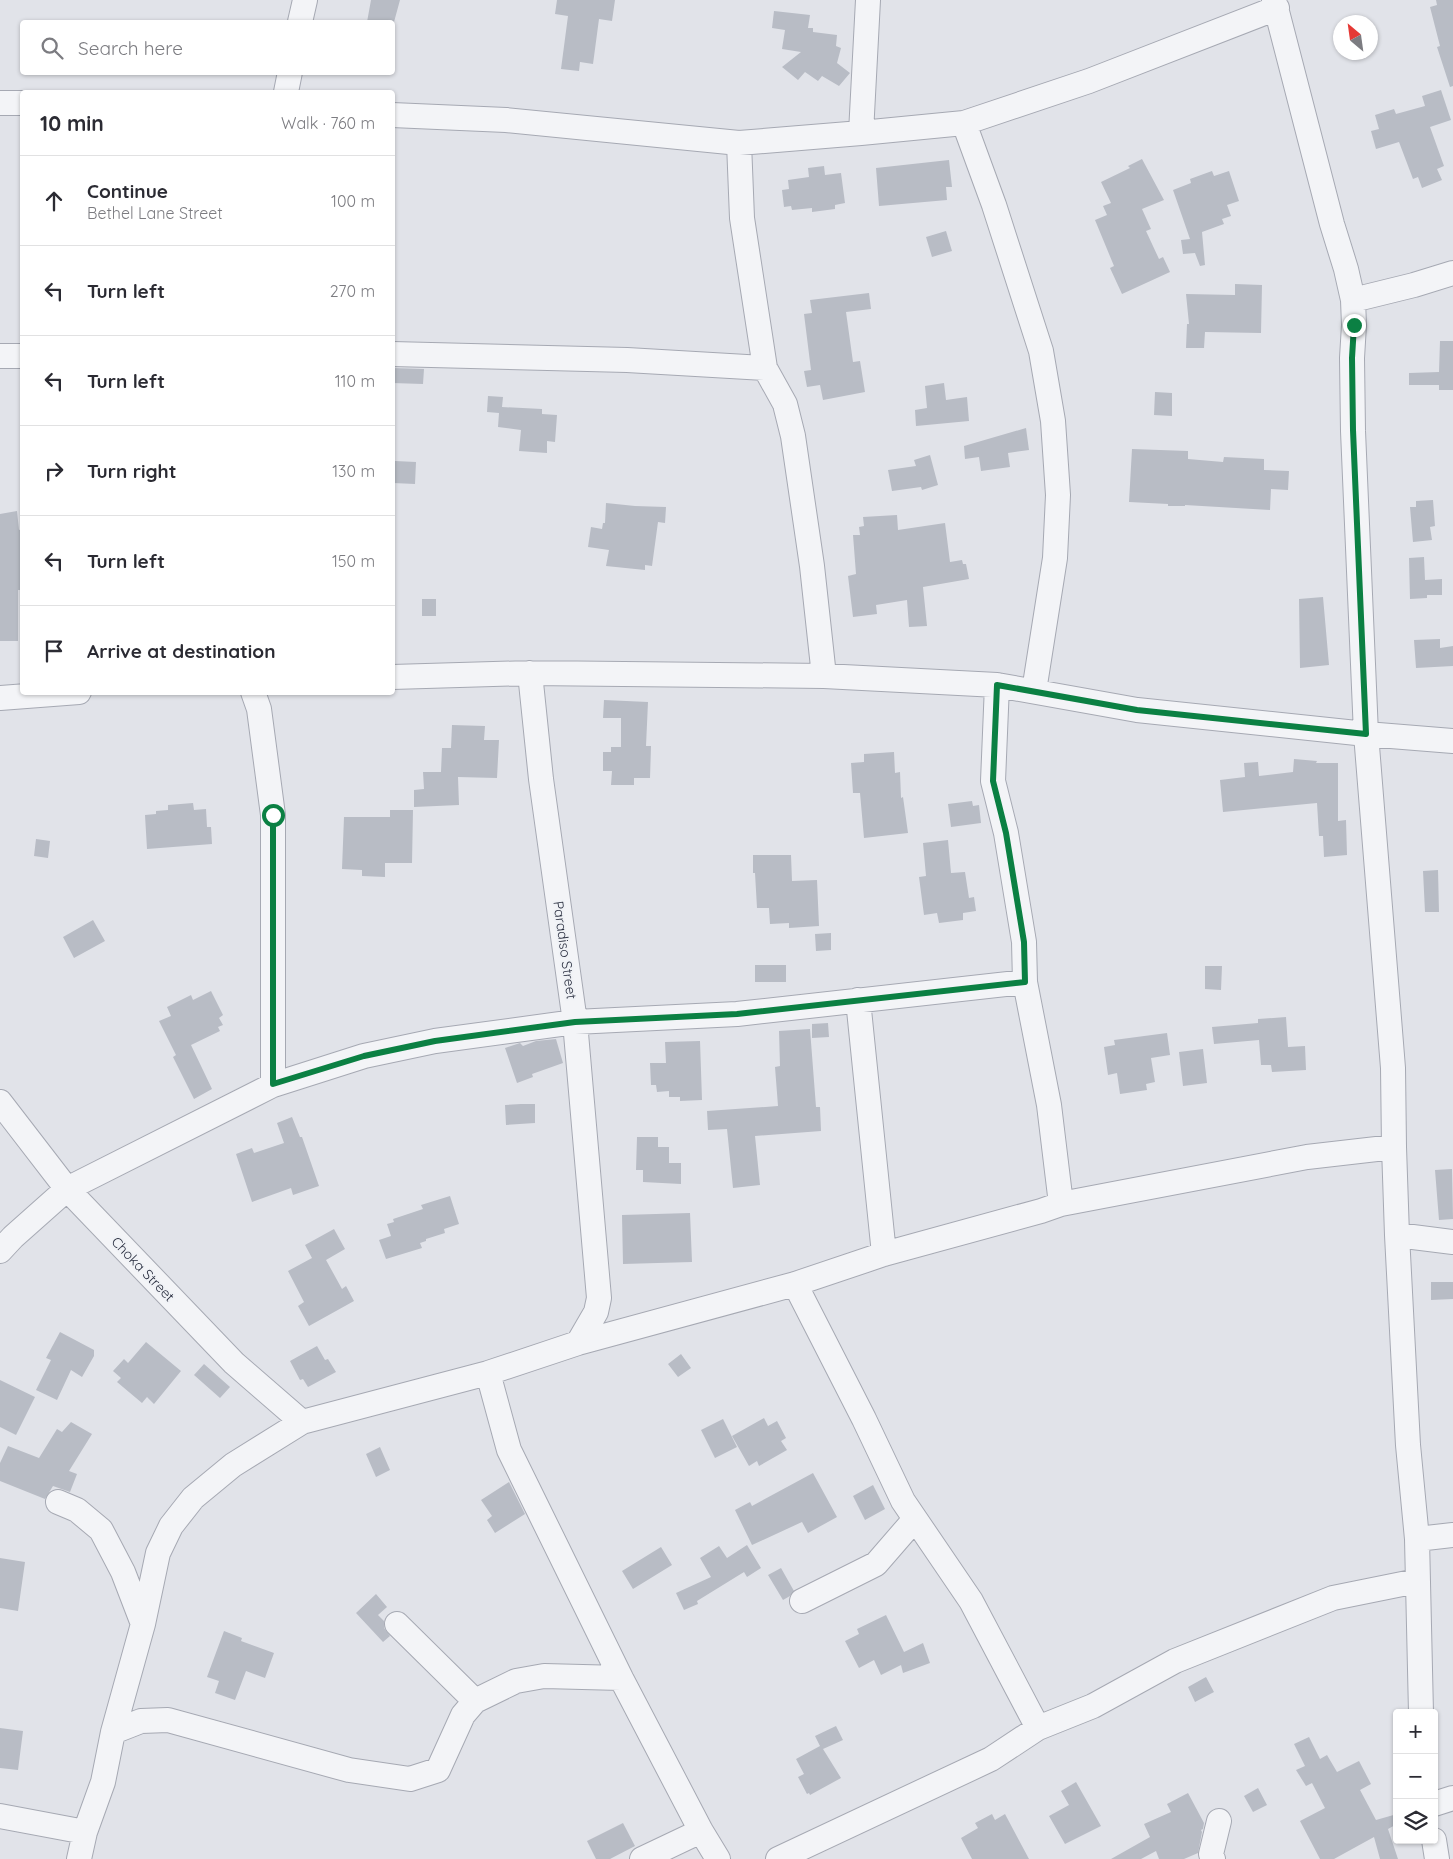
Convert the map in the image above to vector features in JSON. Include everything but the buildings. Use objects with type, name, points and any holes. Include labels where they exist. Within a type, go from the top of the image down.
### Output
[{"type":"street","points":[[300,20],[305,0]]},
{"type":"street","points":[[861,133],[868,0]]},
{"type":"street","points":[[395,115],[506,120],[739,143],[964,123],[1089,81],[1275,4],[1353,300],[1353,430],[1366,734],[1393,1068],[1397,1234],[1408,1445],[1417,1539],[1421,1709]]},
{"type":"street","points":[[286,90],[289,75]]},
{"type":"street","points":[[0,103],[20,103]]},
{"type":"street","points":[[964,123],[994,205],[1040,351],[1053,421],[1058,495],[1055,558],[1034,691]]},
{"type":"street","points":[[739,143],[742,218],[766,368],[785,404],[793,436],[812,566],[824,676]]},
{"type":"street","points":[[1353,300],[1407,287],[1453,273]]},
{"type":"street","points":[[395,354],[627,360],[766,368]]},
{"type":"street","points":[[0,356],[20,356]]},
{"type":"street","points":[[395,677],[530,673],[824,676],[997,685],[1137,710],[1366,734],[1453,741]]},
{"type":"street","name":"Paradiso Street","points":[[530,673],[541,779],[575,1022],[599,1298],[596,1312],[578,1343]]},
{"type":"street","points":[[997,685],[993,781],[1006,833],[1024,942],[1025,982],[1049,1105],[1061,1204]]},
{"type":"street","points":[[0,698],[40,695]]},
{"type":"street","points":[[254,695],[259,709],[273,815],[273,1084]]},
{"type":"street","points":[[0,1251],[67,1189],[273,1084],[364,1056],[435,1041],[575,1022],[737,1014],[1025,982]]},
{"type":"street","points":[[858,1000],[884,1254]]},
{"type":"street","name":"Choka Street","points":[[0,1102],[67,1189],[234,1363],[302,1422]]},
{"type":"street","points":[[79,1859],[84,1832],[103,1782],[113,1732],[142,1624],[158,1553],[171,1526],[193,1498],[233,1465],[302,1422],[488,1373],[578,1343],[795,1284],[884,1254],[1061,1204],[1307,1156],[1394,1147]]},
{"type":"street","points":[[1397,1234],[1453,1242]]},
{"type":"street","points":[[795,1284],[864,1419],[903,1501],[971,1602],[1038,1728]]},
{"type":"street","points":[[599,1298],[605,1306],[634,1327]]},
{"type":"street","points":[[488,1373],[509,1450],[621,1678],[701,1831],[718,1859]]},
{"type":"street","points":[[58,1502],[77,1510],[101,1530],[123,1572],[142,1624]]},
{"type":"street","points":[[802,1601],[876,1564],[914,1519]]},
{"type":"street","points":[[1417,1539],[1453,1535]]},
{"type":"street","points":[[778,1859],[991,1759],[1038,1728],[1093,1706],[1175,1661],[1333,1598],[1417,1581]]},
{"type":"street","points":[[397,1624],[475,1701]]},
{"type":"street","points":[[113,1732],[141,1721],[168,1720],[349,1770],[410,1779],[438,1770],[462,1715],[475,1701],[516,1681],[544,1676],[621,1678]]},
{"type":"street","points":[[1438,1803],[1453,1798]]},
{"type":"street","points":[[0,1816],[84,1832]]},
{"type":"street","points":[[1213,1859],[1211,1854],[1219,1821]]},
{"type":"street","points":[[642,1859],[701,1831]]},
{"type":"street","points":[[1435,1844],[1437,1859]]},
{"type":"route","points":[[273,815],[273,1084],[364,1056],[435,1041],[575,1022],[737,1014],[1025,982],[1024,942],[1006,833],[993,781],[997,685],[1137,710],[1366,734],[1353,430],[1352,358],[1354,325]]}]
